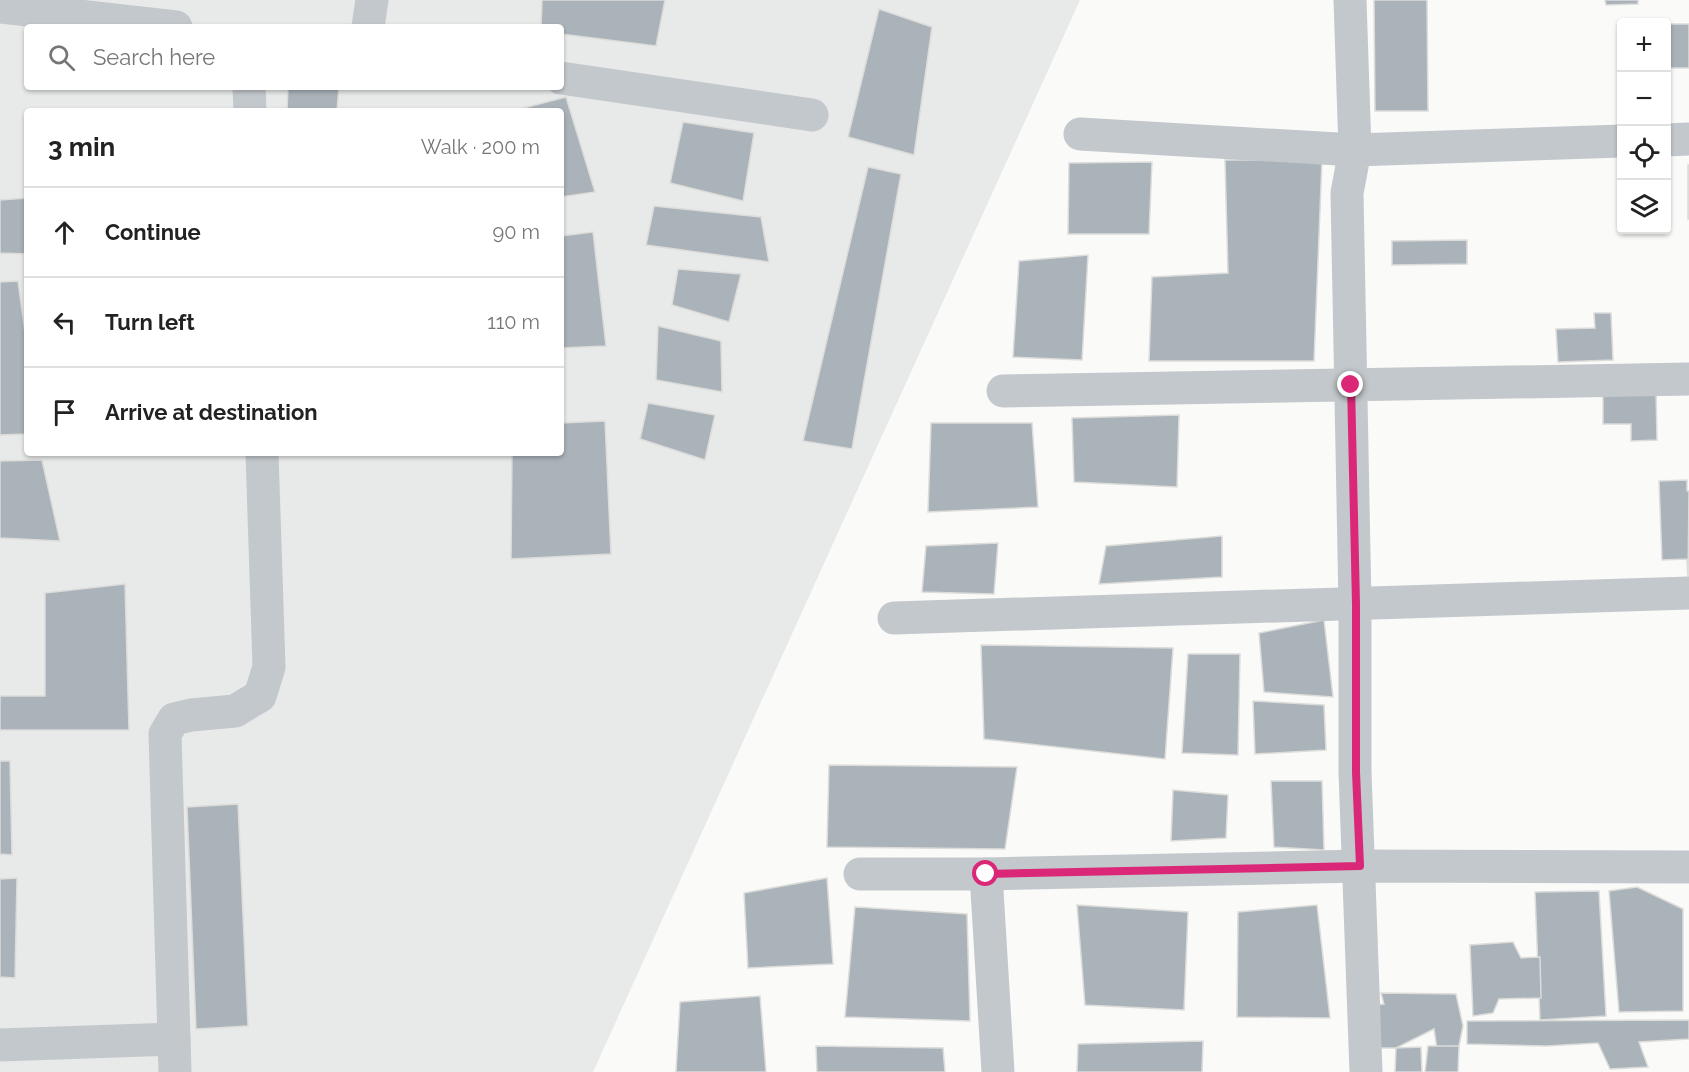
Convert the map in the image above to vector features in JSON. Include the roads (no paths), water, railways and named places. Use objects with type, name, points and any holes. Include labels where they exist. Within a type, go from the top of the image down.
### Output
[{"type":"street","points":[[368,24],[372,0]]},
{"type":"street","points":[[1350,0],[1356,150],[1347,193],[1356,604],[1356,772],[1366,1072]]},
{"type":"street","points":[[0,7],[150,24]]},
{"type":"street","points":[[564,78],[812,115]]},
{"type":"street","points":[[249,90],[250,108]]},
{"type":"street","points":[[1080,134],[1356,150],[1617,141]]},
{"type":"street","points":[[1671,140],[1689,139]]},
{"type":"street","points":[[1003,391],[1689,379]]},
{"type":"street","points":[[175,1072],[165,734],[174,719],[235,711],[260,696],[269,667],[262,456]]},
{"type":"street","points":[[894,618],[1689,593]]},
{"type":"street","points":[[861,874],[986,874],[1360,866],[1689,867]]},
{"type":"street","points":[[986,874],[998,1072]]},
{"type":"street","points":[[0,1045],[174,1039]]}]
